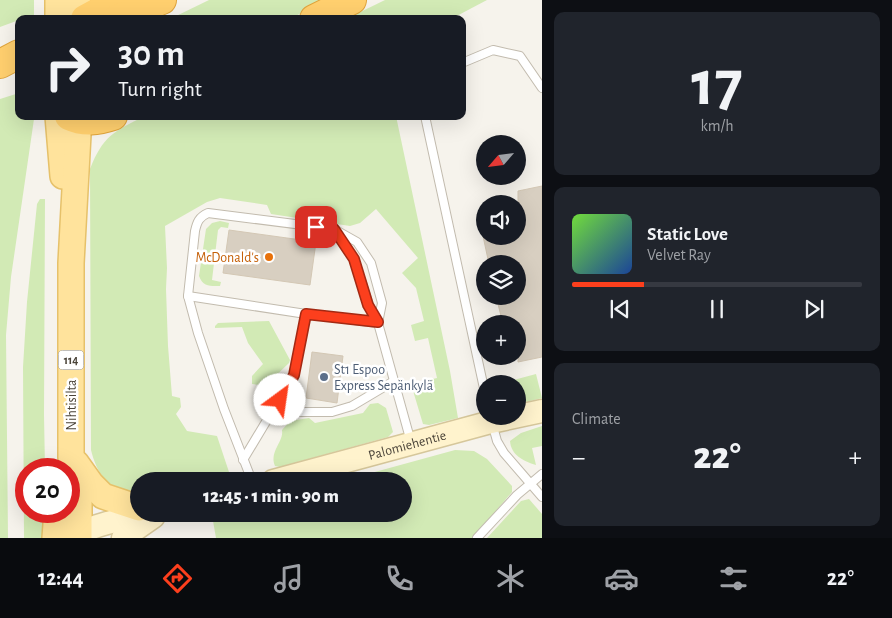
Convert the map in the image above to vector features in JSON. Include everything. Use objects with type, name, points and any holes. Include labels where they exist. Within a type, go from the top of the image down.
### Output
[{"type":"highway","points":[[92,15],[120,0]]},
{"type":"highway","points":[[126,15],[162,0]]},
{"type":"highway","points":[[322,15],[352,0]]},
{"type":"highway","points":[[0,64],[15,57]]},
{"type":"main road","points":[[58,0],[58,15]]},
{"type":"main road","points":[[78,0],[78,15]]},
{"type":"main road","name":"Nihtisilta","points":[[69,458],[71,120]]},
{"type":"main road","points":[[80,474],[103,496],[130,505]]},
{"type":"main road","points":[[64,523],[72,537]]},
{"type":"main road","name":"Nihtisilta","points":[[72,537],[74,523]]},
{"type":"street","name":"Palomiehentie","points":[[526,414],[542,411]]},
{"type":"street","name":"Palomiehentie","points":[[307,472],[412,444],[476,424]]},
{"type":"street","points":[[72,537],[103,524],[130,519]]},
{"type":"street","points":[[124,538],[146,522]]},
{"type":"lane","points":[[466,61],[493,50],[520,56],[542,88]]},
{"type":"lane","points":[[425,120],[481,375]]},
{"type":"lane","points":[[248,472],[198,333],[188,296],[194,231],[201,216],[208,213],[334,229],[357,242],[370,263],[382,303],[378,322]]},
{"type":"lane","points":[[334,229],[354,259],[368,305],[378,322],[412,444]]},
{"type":"lane","points":[[188,296],[306,314],[378,322]]},
{"type":"lane","points":[[243,460],[294,375],[306,314]]},
{"type":"lane","points":[[272,412],[332,412],[352,406],[394,381]]},
{"type":"lane","points":[[493,425],[497,441],[504,453],[542,497]]},
{"type":"lane","points":[[477,538],[517,495],[542,474]]},
{"type":"green space","points":[[0,0],[34,0],[34,15],[15,15],[15,21],[0,27]]},
{"type":"green space","points":[[209,0],[326,0],[298,15],[178,15]]},
{"type":"green space","points":[[385,0],[487,0],[459,15],[354,15]]},
{"type":"green space","points":[[15,94],[15,120],[34,120],[11,277],[6,335],[8,538],[0,538],[0,99]]},
{"type":"green space","points":[[137,120],[397,120],[450,371],[458,418],[429,425],[423,424],[411,384],[437,378],[428,338],[415,341],[411,325],[424,321],[416,288],[402,273],[418,258],[376,209],[360,223],[350,226],[271,214],[267,205],[220,198],[207,202],[165,226],[166,289],[172,396],[180,398],[181,407],[176,414],[187,431],[217,436],[229,472],[130,472],[130,494],[113,488],[101,475],[91,450],[90,169],[100,149],[117,131]]},
{"type":"green space","points":[[40,199],[45,199],[45,458],[24,458],[23,367],[27,302],[37,204]]},
{"type":"green space","points":[[220,221],[229,223],[228,228],[221,227],[218,230],[212,280],[221,282],[220,286],[210,286],[205,284],[199,276],[206,229],[212,223]]},
{"type":"green space","points":[[269,321],[290,360],[265,386],[252,384],[252,376],[263,364],[248,343],[242,327],[215,328],[215,326],[218,323]]},
{"type":"green space","points":[[536,374],[542,398],[526,402],[526,377]]},
{"type":"green space","points":[[378,403],[386,408],[393,432],[388,437],[280,467],[275,466],[274,456],[281,439],[282,430],[290,421],[309,418],[315,423],[363,413],[370,404]]},
{"type":"green space","points":[[542,426],[542,446],[532,448],[536,465],[518,457],[510,441],[521,433]]},
{"type":"green space","points":[[455,450],[474,451],[487,459],[512,486],[512,492],[473,538],[216,538],[213,522],[412,522],[412,472],[375,472]]},
{"type":"green space","points":[[529,499],[542,514],[542,538],[487,538],[521,501]]},
{"type":"green space","points":[[24,523],[46,523],[45,538],[24,538]]},
{"type":"building","points":[[542,186],[542,357],[526,360],[526,315],[501,315],[498,305],[526,305],[526,255],[487,255],[485,245],[526,245],[526,195],[518,195],[518,191]]},
{"type":"building","name":"McDonald's","points":[[229,230],[316,242],[310,285],[223,273]]},
{"type":"building","name":"St1 Espoo Express Sepänkylä","points":[[312,352],[343,356],[337,403],[306,398]]},
{"type":"place","name":"McDonald's","points":[[269,257]]},
{"type":"place","name":"St1 Espoo Express Sepänkylä","points":[[324,377]]},
{"type":"route","points":[[280,400],[294,375],[306,314],[378,322],[368,305],[354,259],[334,229],[316,227]]}]
